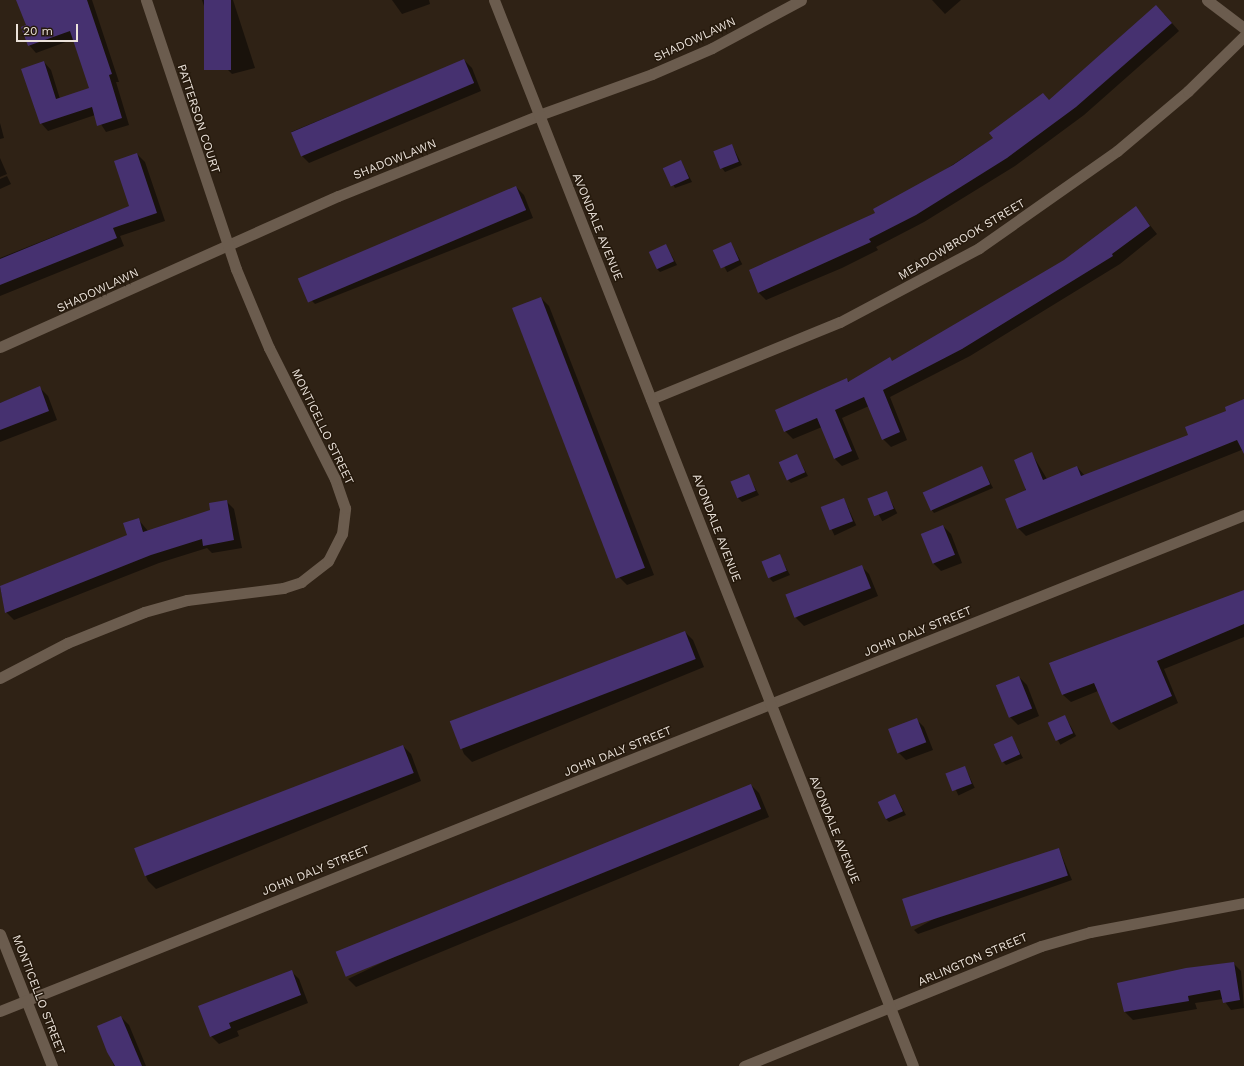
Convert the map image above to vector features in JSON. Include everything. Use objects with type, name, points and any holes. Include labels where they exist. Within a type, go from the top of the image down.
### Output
[{"type":"street","name":"PATTERSON COURT","points":[[146,0],[226,245]]},
{"type":"street","name":"AVONDALE AVENUE","points":[[494,0],[913,1066]]},
{"type":"street","name":"SHADOWLAWN","points":[[0,347],[62,322],[226,245],[539,115],[679,63],[801,0]]},
{"type":"street","points":[[1207,0],[1244,28]]},
{"type":"street","name":"MEADOWBROOK STREET","points":[[651,399],[840,322],[979,248],[1117,151],[1188,91],[1244,36]]},
{"type":"street","name":"MONTICELLO STREET","points":[[0,678],[67,643],[144,612],[187,600],[283,588],[301,582],[316,573],[338,546],[345,508],[335,479],[269,348],[226,245]]},
{"type":"street","name":"JOHN DALY STREET","points":[[0,1011],[771,705],[1244,515]]},
{"type":"street","name":"ARLINGTON STREET","points":[[744,1066],[854,1020],[891,1008],[1041,946],[1090,932],[1244,903]]},
{"type":"street","name":"MONTICELLO STREET","points":[[0,934],[52,1066]]},
{"type":"building","points":[[16,0],[87,0],[112,74],[109,75],[122,118],[97,126],[92,107],[40,124],[21,69],[44,61],[56,99],[89,88],[70,31],[28,46],[21,27],[26,25]]},
{"type":"building","points":[[204,0],[231,0],[231,70],[204,70]]},
{"type":"building","points":[[1156,5],[1172,23],[1076,107],[1007,158],[916,215],[869,239],[871,242],[758,293],[749,270],[875,213],[873,209],[953,165],[993,138],[989,133],[1043,93],[1049,100]]},
{"type":"building","points":[[464,59],[474,83],[301,156],[291,132]]},
{"type":"building","points":[[732,144],[739,162],[720,169],[713,151]]},
{"type":"building","points":[[137,153],[157,213],[113,228],[117,238],[0,285],[0,259],[129,206],[114,161]]},
{"type":"building","points":[[681,160],[689,178],[671,186],[663,168]]},
{"type":"building","points":[[516,186],[526,210],[308,303],[298,279]]},
{"type":"building","points":[[1136,206],[1150,226],[1112,254],[1113,256],[962,349],[883,390],[900,432],[882,440],[864,397],[835,410],[852,451],[834,459],[817,418],[784,432],[775,410],[847,378],[848,382],[890,357],[892,361],[1064,260]]},
{"type":"building","points":[[731,242],[739,260],[721,268],[713,250]]},
{"type":"building","points":[[666,244],[674,261],[657,269],[649,252]]},
{"type":"building","points":[[541,297],[645,568],[616,579],[512,308]]},
{"type":"building","points":[[40,386],[49,411],[0,430],[0,403]]},
{"type":"building","points":[[1244,399],[1244,454],[1237,440],[1017,529],[1005,499],[1026,490],[1014,460],[1032,452],[1043,480],[1077,466],[1081,476],[1188,435],[1185,427],[1226,411],[1225,407]]},
{"type":"building","points":[[797,454],[805,472],[787,480],[779,462]]},
{"type":"building","points":[[982,466],[990,484],[931,511],[923,492]]},
{"type":"building","points":[[749,474],[756,491],[737,498],[730,481]]},
{"type":"building","points":[[887,491],[894,509],[874,516],[867,499]]},
{"type":"building","points":[[844,498],[853,521],[830,530],[821,507]]},
{"type":"building","points":[[227,500],[234,540],[203,546],[202,539],[151,555],[5,613],[0,586],[127,535],[123,523],[139,518],[143,532],[210,510],[209,503]]},
{"type":"building","points":[[943,525],[955,555],[933,564],[921,534]]},
{"type":"building","points":[[780,554],[787,571],[768,578],[761,561]]},
{"type":"building","points":[[862,565],[871,588],[794,618],[785,594]]},
{"type":"building","points":[[1244,590],[1244,624],[1157,661],[1172,696],[1111,723],[1094,683],[1062,695],[1049,663]]},
{"type":"building","points":[[685,631],[696,659],[460,749],[450,721]]},
{"type":"building","points":[[1019,676],[1032,708],[1009,718],[996,685]]},
{"type":"building","points":[[1065,715],[1073,733],[1056,741],[1048,723]]},
{"type":"building","points":[[917,718],[926,742],[897,753],[888,729]]},
{"type":"building","points":[[1012,736],[1020,754],[1002,762],[994,744]]},
{"type":"building","points":[[403,745],[414,773],[145,876],[134,848]]},
{"type":"building","points":[[965,766],[972,784],[952,791],[945,774]]},
{"type":"building","points":[[751,784],[761,809],[346,977],[336,952]]},
{"type":"building","points":[[895,794],[903,811],[886,819],[878,802]]},
{"type":"building","points":[[1059,848],[1068,876],[911,927],[902,899]]},
{"type":"building","points":[[1234,962],[1240,1000],[1223,1003],[1220,990],[1188,996],[1189,1001],[1124,1012],[1117,983],[1186,968]]},
{"type":"building","points":[[292,970],[301,995],[229,1023],[231,1028],[210,1037],[198,1006]]},
{"type":"building","points":[[121,1016],[142,1066],[115,1066],[107,1052],[97,1026]]}]
